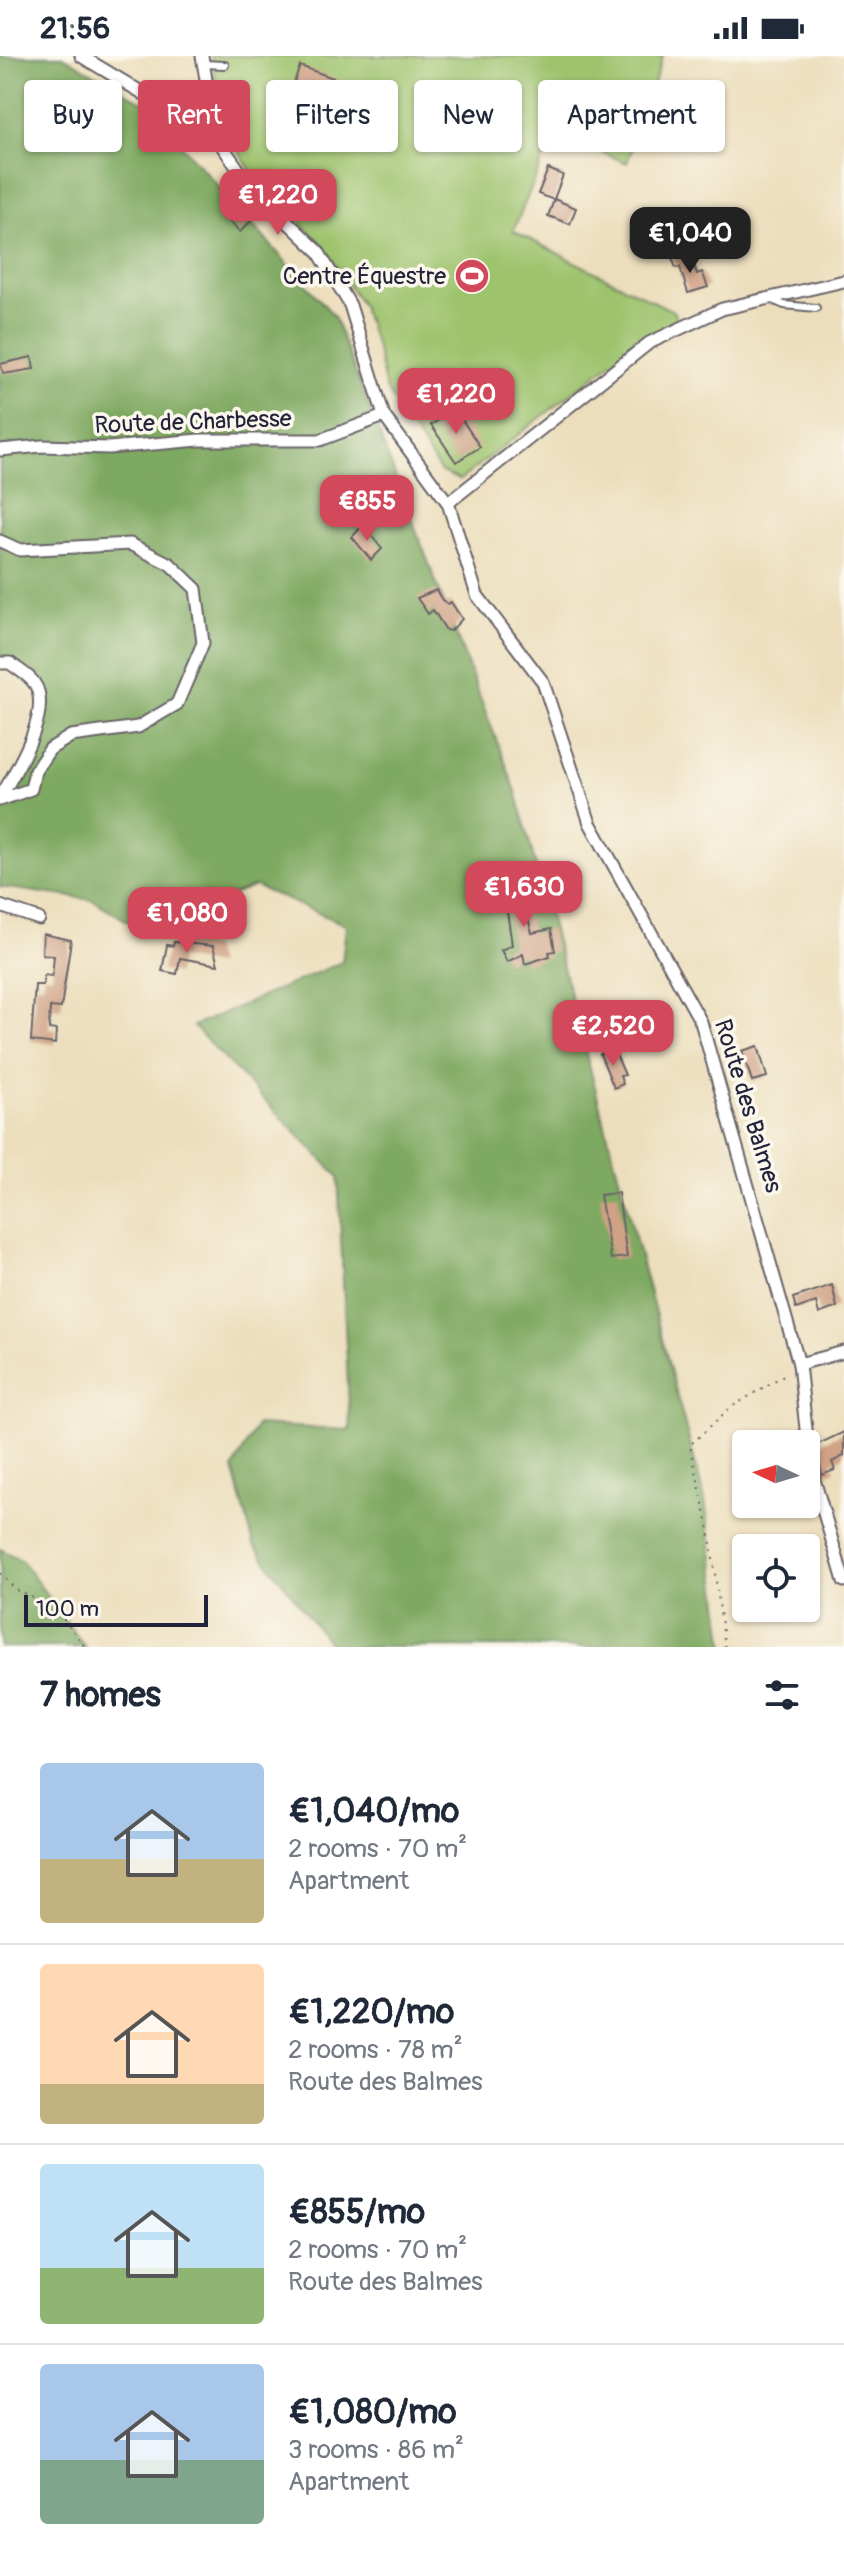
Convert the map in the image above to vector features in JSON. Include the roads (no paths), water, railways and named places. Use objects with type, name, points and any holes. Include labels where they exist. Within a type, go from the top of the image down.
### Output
[{"type":"street","points":[[81,56],[138,90]]},
{"type":"street","points":[[203,60],[206,80]]},
{"type":"street","name":"Route des Balmes","points":[[226,152],[250,186],[318,251],[350,305],[384,416],[448,503],[477,595],[543,682],[590,823],[701,1022],[799,1364],[810,1466],[844,1581]]},
{"type":"street","points":[[448,503],[649,343],[722,309],[844,281]]},
{"type":"street","name":"Route de Charbesse","points":[[0,450],[42,446],[109,448],[199,440],[320,440],[384,416]]},
{"type":"street","points":[[0,541],[20,550],[130,544],[170,564],[196,589],[203,643],[177,704],[138,727],[71,736],[50,749],[35,771],[31,789],[0,799]]},
{"type":"street","points":[[0,663],[10,663],[35,683],[41,705],[32,736],[0,799]]},
{"type":"street","points":[[0,906],[39,919]]},
{"type":"street","points":[[799,1364],[844,1352]]},
{"type":"lane","points":[[203,60],[225,65]]},
{"type":"lane","points":[[768,298],[784,305],[816,308]]},
{"type":"place","name":"Centre Équestre","points":[[472,276]]}]
